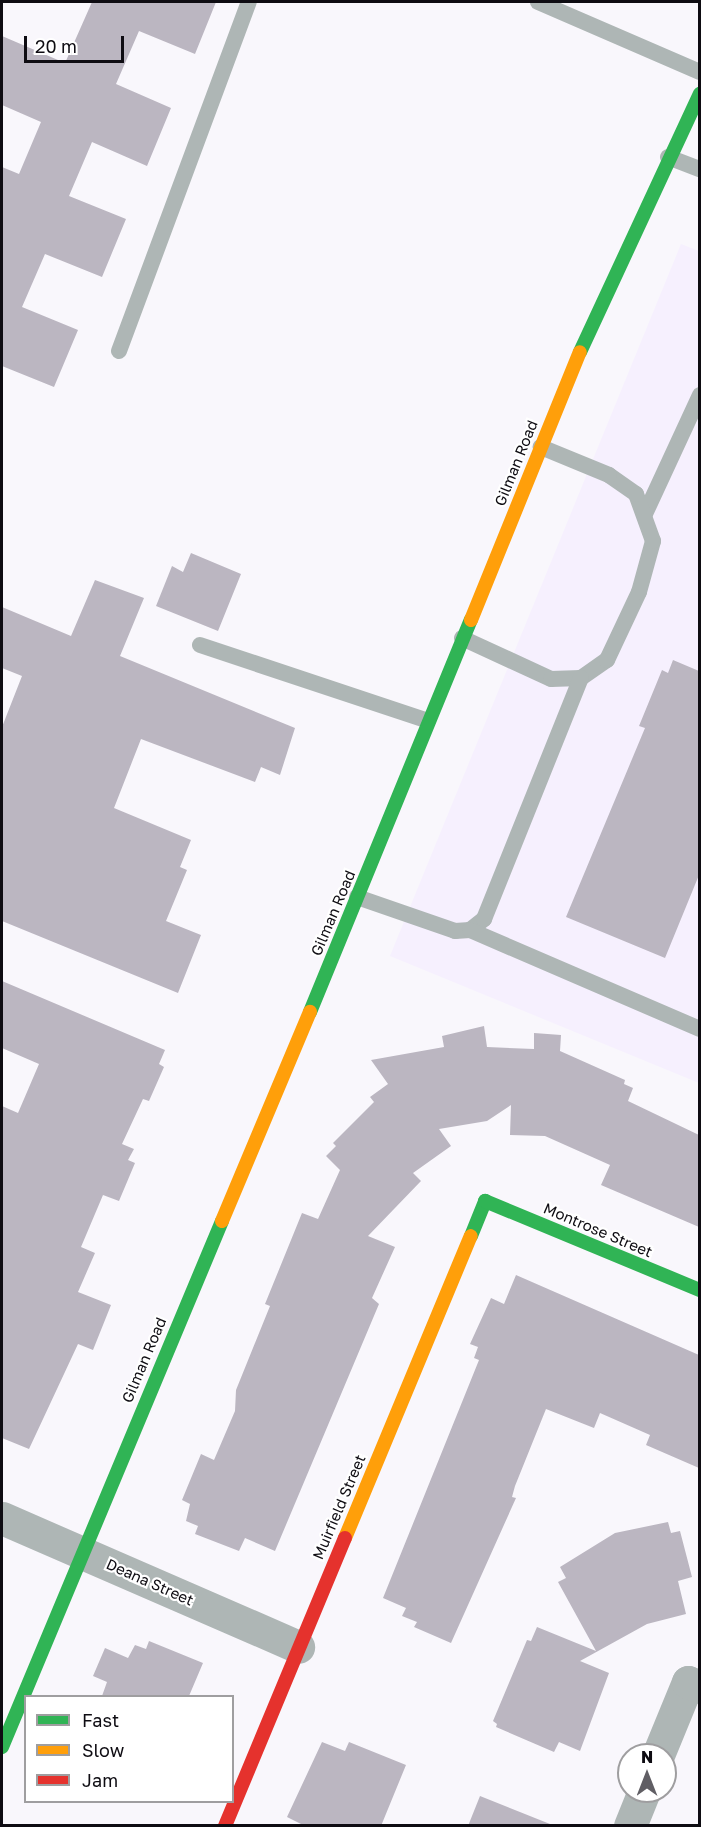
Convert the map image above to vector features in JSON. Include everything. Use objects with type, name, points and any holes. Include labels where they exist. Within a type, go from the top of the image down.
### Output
[{"type":"street","name":"Gilman Road","points":[[2,1747],[357,897],[591,325],[699,94]]},
{"type":"street","name":"Montrose Street","points":[[485,1201],[699,1290]]},
{"type":"street","name":"Muirfield Street","points":[[225,1826],[485,1201]]},
{"type":"street","name":"Deana Street","points":[[2,1518],[298,1647]]},
{"type":"street","points":[[664,1743],[694,1684]]},
{"type":"street","points":[[630,1826],[639,1803]]},
{"type":"lane","points":[[119,351],[249,2]]},
{"type":"lane","points":[[538,2],[699,72]]},
{"type":"lane","points":[[668,157],[699,169]]},
{"type":"lane","points":[[645,514],[699,395]]},
{"type":"lane","points":[[462,638],[551,679],[580,678],[607,660],[639,592],[653,542],[645,514],[636,494],[609,475],[541,447]]},
{"type":"lane","points":[[200,645],[428,720]]},
{"type":"lane","points":[[470,930],[484,919],[580,678]]},
{"type":"lane","points":[[357,897],[455,931],[470,930],[699,1029]]},
{"type":"shaded area","points":[[681,244],[699,251],[699,1083],[390,956]]},
{"type":"building","points":[[92,2],[216,2],[195,54],[139,31],[116,84],[171,108],[147,166],[92,142],[69,196],[126,219],[102,277],[45,254],[22,307],[78,330],[54,387],[2,366],[2,167],[19,174],[41,122],[2,105],[2,36],[65,63]]},
{"type":"building","points":[[191,553],[241,574],[218,631],[156,606],[172,566],[183,572]]},
{"type":"building","points":[[95,580],[144,598],[120,656],[295,728],[280,775],[261,767],[255,782],[141,739],[114,808],[191,840],[180,867],[187,870],[166,921],[201,935],[178,993],[2,921],[2,727],[22,676],[2,668],[2,607],[71,636]]},
{"type":"building","points":[[673,660],[699,671],[699,875],[665,958],[566,917],[645,728],[639,726],[662,670],[668,673]]},
{"type":"building","points":[[2,981],[165,1050],[159,1064],[164,1067],[149,1101],[143,1099],[122,1144],[134,1149],[128,1160],[135,1163],[119,1201],[103,1195],[81,1247],[95,1253],[78,1292],[111,1305],[93,1350],[78,1344],[29,1449],[2,1438],[2,1106],[18,1113],[39,1064],[2,1048]]},
{"type":"building","points":[[484,1026],[487,1047],[534,1049],[534,1033],[561,1035],[560,1051],[625,1080],[624,1084],[633,1088],[628,1101],[699,1135],[699,1227],[601,1185],[610,1165],[545,1136],[510,1135],[511,1105],[487,1121],[439,1129],[451,1146],[413,1173],[421,1181],[368,1236],[395,1247],[372,1298],[379,1304],[275,1551],[245,1538],[239,1551],[195,1534],[198,1526],[186,1521],[190,1504],[182,1500],[201,1454],[214,1460],[235,1411],[236,1390],[270,1306],[265,1304],[302,1213],[318,1219],[340,1170],[326,1156],[336,1146],[333,1143],[374,1102],[370,1097],[388,1084],[371,1060],[444,1047],[442,1036]]},
{"type":"building","points":[[516,1275],[699,1355],[699,1468],[646,1445],[650,1435],[600,1413],[594,1428],[546,1409],[515,1486],[512,1497],[516,1498],[451,1643],[414,1627],[417,1622],[402,1616],[406,1608],[383,1598],[479,1360],[474,1358],[478,1347],[470,1344],[491,1298],[504,1304]]},
{"type":"building","points":[[668,1522],[671,1533],[680,1531],[692,1577],[678,1581],[686,1614],[647,1624],[580,1661],[609,1673],[580,1751],[559,1742],[554,1752],[496,1727],[497,1724],[493,1721],[527,1640],[531,1641],[537,1627],[596,1651],[558,1582],[566,1578],[560,1567],[615,1533]]},
{"type":"building","points":[[149,1641],[203,1663],[189,1695],[102,1695],[107,1682],[93,1676],[105,1648],[128,1658],[135,1645],[146,1649]]},
{"type":"building","points":[[322,1742],[345,1751],[349,1742],[406,1765],[381,1826],[305,1826],[287,1817]]},
{"type":"building","points":[[480,1796],[550,1824],[550,1826],[468,1826]]},
{"type":"traffic: fast","points":[[580,352],[700,94]]},
{"type":"traffic: fast","points":[[310,1012],[471,620]]},
{"type":"traffic: fast","points":[[471,1236],[485,1201],[700,1290]]},
{"type":"traffic: fast","points":[[2,1747],[222,1221]]},
{"type":"traffic: slow","points":[[471,620],[580,352]]},
{"type":"traffic: slow","points":[[222,1221],[310,1012]]},
{"type":"traffic: slow","points":[[345,1538],[471,1236]]},
{"type":"traffic: jam","points":[[225,1826],[345,1538]]}]
